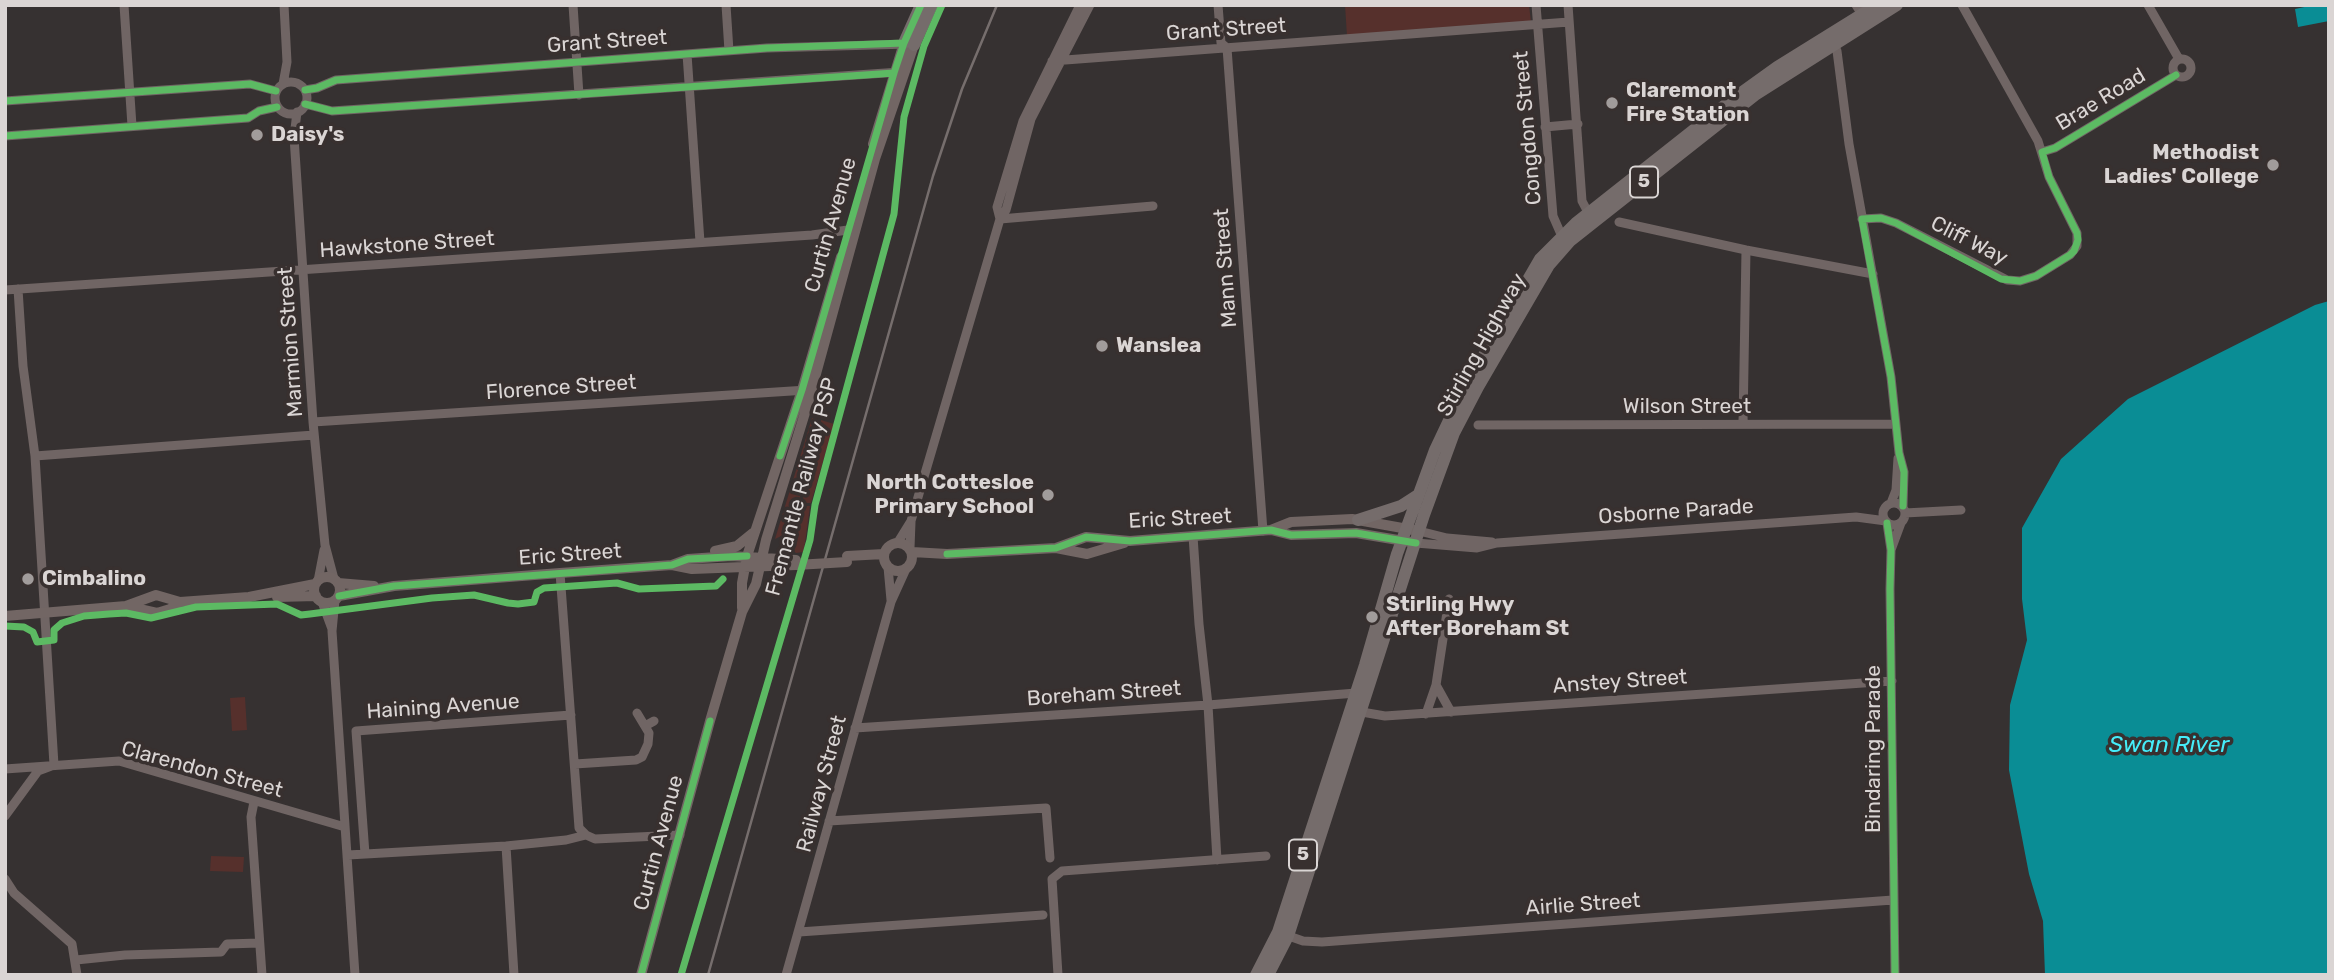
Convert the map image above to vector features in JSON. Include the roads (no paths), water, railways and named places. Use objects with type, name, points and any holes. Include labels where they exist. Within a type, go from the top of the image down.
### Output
[{"type":"highway","name":"Curtin Avenue","points":[[909,44],[920,5]]},
{"type":"highway","name":"Curtin Avenue","points":[[909,44],[932,5]]},
{"type":"highway","name":"Stirling Highway","points":[[1356,711],[1351,693],[1418,495],[1446,423],[1540,259],[1756,81],[1869,11],[1897,5]]},
{"type":"highway","name":"Stirling Highway","points":[[1591,218],[1761,90],[1834,45],[1869,11]]},
{"type":"highway","name":"Stirling Highway","points":[[1268,975],[1356,711],[1462,416],[1567,238]]},
{"type":"highway","points":[[1358,520],[1395,508],[1418,495]]},
{"type":"highway","name":"Stirling Highway","points":[[1256,975],[1283,934]]},
{"type":"main road","name":"Curtin Avenue","points":[[641,975],[710,721],[742,612],[756,583],[851,233],[909,44]]},
{"type":"main road","name":"Curtin Avenue","points":[[742,612],[742,583],[747,556],[807,390]]},
{"type":"main road","name":"Eric Street","points":[[1267,531],[1291,523],[1358,520],[1404,535]]},
{"type":"main road","points":[[695,558],[700,552],[737,546],[756,530]]},
{"type":"main road","name":"Eric Street","points":[[1056,548],[1086,537],[1130,541],[1267,531],[1291,535],[1356,533],[1418,537]]},
{"type":"main road","name":"Eric Street","points":[[672,565],[692,569],[744,568],[761,562],[885,560],[897,571],[910,557],[1056,548],[1091,553],[1130,541]]},
{"type":"main road","points":[[885,560],[888,547],[898,542],[910,557]]},
{"type":"main road","name":"Eric Street","points":[[337,598],[394,586],[672,565],[695,558],[747,556],[761,562]]},
{"type":"main road","points":[[126,607],[156,595],[180,602],[249,597],[319,599],[328,603],[337,598],[336,581],[326,577],[317,582],[249,597]]},
{"type":"main road","name":"Eric Street","points":[[336,581],[394,586]]},
{"type":"main road","points":[[317,582],[319,599]]},
{"type":"main road","points":[[5,616],[126,607],[157,613],[180,602]]},
{"type":"street","points":[[124,5],[132,127]]},
{"type":"street","points":[[280,109],[275,97],[287,62],[284,5]]},
{"type":"street","points":[[573,5],[579,95]]},
{"type":"street","points":[[726,5],[729,51]]},
{"type":"street","name":"Railway Street","points":[[1057,61],[1080,5]]},
{"type":"street","name":"Railway Street","points":[[786,975],[891,602],[910,557],[911,521],[1000,219],[997,207],[1023,121],[1090,5]]},
{"type":"street","name":"Mann Street","points":[[1218,5],[1221,43],[1227,48],[1267,531]]},
{"type":"street","name":"Congdon Street","points":[[1535,5],[1553,216],[1567,238]]},
{"type":"street","points":[[1568,5],[1582,201],[1591,218]]},
{"type":"street","points":[[1962,5],[2042,152]]},
{"type":"street","points":[[2148,5],[2179,59]]},
{"type":"street","name":"Grant Street","points":[[1057,61],[1569,22]]},
{"type":"street","name":"Grant Street","points":[[305,90],[317,89],[336,80],[729,51],[909,44]]},
{"type":"street","points":[[1834,45],[1838,51],[1849,144],[1891,377],[1899,453],[1904,472],[1904,510],[1901,523],[1894,525],[1887,522],[1883,515],[1896,490],[1899,453]]},
{"type":"street","points":[[687,54],[700,242]]},
{"type":"street","name":"Brae Road","points":[[2042,152],[2055,148],[2176,75],[2187,75],[2190,68],[2188,61],[2179,59],[2173,66],[2176,75]]},
{"type":"street","points":[[5,136],[248,118],[259,111],[280,109],[297,113],[305,104],[305,90],[297,83],[287,62]]},
{"type":"street","points":[[305,104],[332,111],[899,72]]},
{"type":"street","points":[[5,102],[250,84],[279,88],[297,83]]},
{"type":"street","name":"Marmion Street","points":[[280,109],[294,137]]},
{"type":"street","name":"Marmion Street","points":[[297,113],[294,137],[314,435],[325,545],[336,581]]},
{"type":"street","points":[[1545,127],[1578,124]]},
{"type":"street","name":"Cliff Way","points":[[1863,219],[1881,218],[1896,223],[2001,279],[2020,281],[2031,278],[2070,255],[2078,240],[2049,177],[2042,152]]},
{"type":"street","points":[[1000,219],[1153,206]]},
{"type":"street","points":[[1619,222],[1873,274]]},
{"type":"street","name":"Hawkstone Street","points":[[5,290],[851,233]]},
{"type":"street","points":[[1742,424],[1746,250]]},
{"type":"street","points":[[5,816],[38,771],[54,765],[36,456],[23,366],[18,289]]},
{"type":"street","name":"Florence Street","points":[[313,422],[807,390]]},
{"type":"street","name":"Wilson Street","points":[[1478,425],[1896,424]]},
{"type":"street","points":[[36,456],[314,435]]},
{"type":"street","points":[[1888,506],[1904,510],[1961,510]]},
{"type":"street","name":"Osborne Parade","points":[[1856,517],[1888,506]]},
{"type":"street","name":"Osborne Parade","points":[[1418,537],[1478,548],[1497,543],[1856,517],[1887,522]]},
{"type":"street","name":"Railway Street","points":[[898,542],[911,521]]},
{"type":"street","name":"Bindaring Parade","points":[[1887,522],[1891,550],[1895,975]]},
{"type":"street","name":"Bindaring Parade","points":[[1891,550],[1901,523]]},
{"type":"street","points":[[1193,536],[1208,705],[1217,860]]},
{"type":"street","name":"Marmion Street","points":[[317,582],[325,545]]},
{"type":"street","name":"Railway Street","points":[[885,560],[891,602]]},
{"type":"street","points":[[348,855],[579,839],[582,832],[560,573]]},
{"type":"street","points":[[337,598],[332,631],[355,975]]},
{"type":"street","points":[[319,599],[332,631]]},
{"type":"street","points":[[1426,714],[1436,685],[1449,599]]},
{"type":"street","name":"Anstey Street","points":[[1356,711],[1385,716],[1426,714],[1892,681]]},
{"type":"street","points":[[1436,685],[1451,712]]},
{"type":"street","name":"Boreham Street","points":[[855,728],[1351,693]]},
{"type":"street","points":[[575,764],[636,760],[649,744],[649,733],[637,713]]},
{"type":"street","name":"Haining Avenue","points":[[365,854],[356,731],[571,715]]},
{"type":"street","points":[[645,726],[654,721]]},
{"type":"street","name":"Clarendon Street","points":[[5,769],[119,761],[345,827]]},
{"type":"street","points":[[254,802],[251,817],[262,975]]},
{"type":"street","points":[[830,821],[1046,808],[1050,858]]},
{"type":"street","points":[[582,832],[595,839],[680,835]]},
{"type":"street","points":[[506,845],[514,975]]},
{"type":"street","points":[[1058,975],[1052,879],[1062,871],[1266,856]]},
{"type":"street","points":[[5,878],[14,893],[72,944],[77,975]]},
{"type":"street","name":"Airlie Street","points":[[1283,934],[1303,941],[1322,942],[1893,900]]},
{"type":"street","points":[[799,932],[1043,915]]},
{"type":"street","points":[[76,960],[125,955],[221,952],[227,944],[259,943]]},
{"type":"water","points":[[2329,5],[2329,21],[2298,27],[2295,9]]},
{"type":"water","name":"Swan River","points":[[2329,301],[2329,975],[2045,975],[2043,921],[2029,874],[2009,770],[2010,705],[2027,640],[2022,599],[2022,528],[2061,459],[2128,399],[2315,305]]},
{"type":"railway","points":[[708,975],[933,176],[962,89],[997,5]]},
{"type":"place","name":"Claremont Fire Station","points":[[1612,103]]},
{"type":"place","name":"Daisy's","points":[[257,135]]},
{"type":"place","name":"Methodist Ladies' College","points":[[2273,165]]},
{"type":"place","name":"Wanslea","points":[[1102,346]]},
{"type":"place","name":"North Cottesloe Primary School","points":[[1048,495]]},
{"type":"place","name":"Cimbalino","points":[[28,579]]},
{"type":"place","name":"Stirling Hwy After Boreham St","points":[[1372,617]]}]
